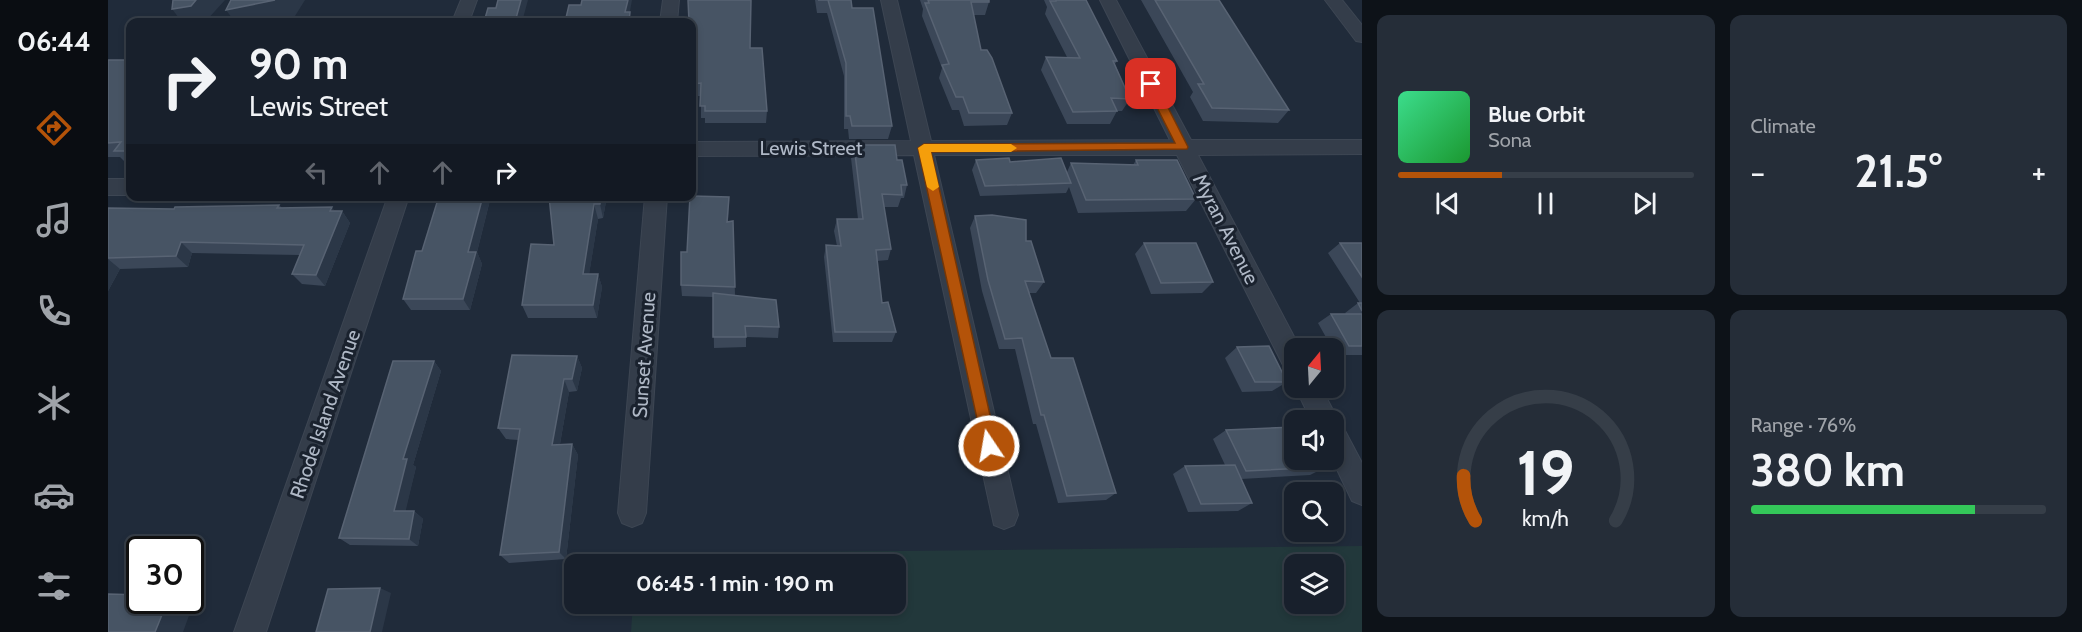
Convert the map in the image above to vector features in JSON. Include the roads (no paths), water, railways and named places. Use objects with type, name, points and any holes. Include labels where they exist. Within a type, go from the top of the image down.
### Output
[{"type":"street","points":[[462,18],[469,0]]},
{"type":"street","points":[[669,18],[671,0]]},
{"type":"street","points":[[889,0],[920,143],[924,148],[1004,515]]},
{"type":"street","name":"Myran Avenue","points":[[1108,0],[1284,342]]},
{"type":"street","points":[[1333,0],[1362,37]]},
{"type":"street","name":"Lewis Street","points":[[696,149],[1362,147]]},
{"type":"street","points":[[108,187],[126,187]]},
{"type":"street","name":"Rhode Island Avenue","points":[[250,632],[397,201]]},
{"type":"street","name":"Sunset Avenue","points":[[632,513],[656,201]]},
{"type":"street","points":[[1344,456],[1362,491]]}]
